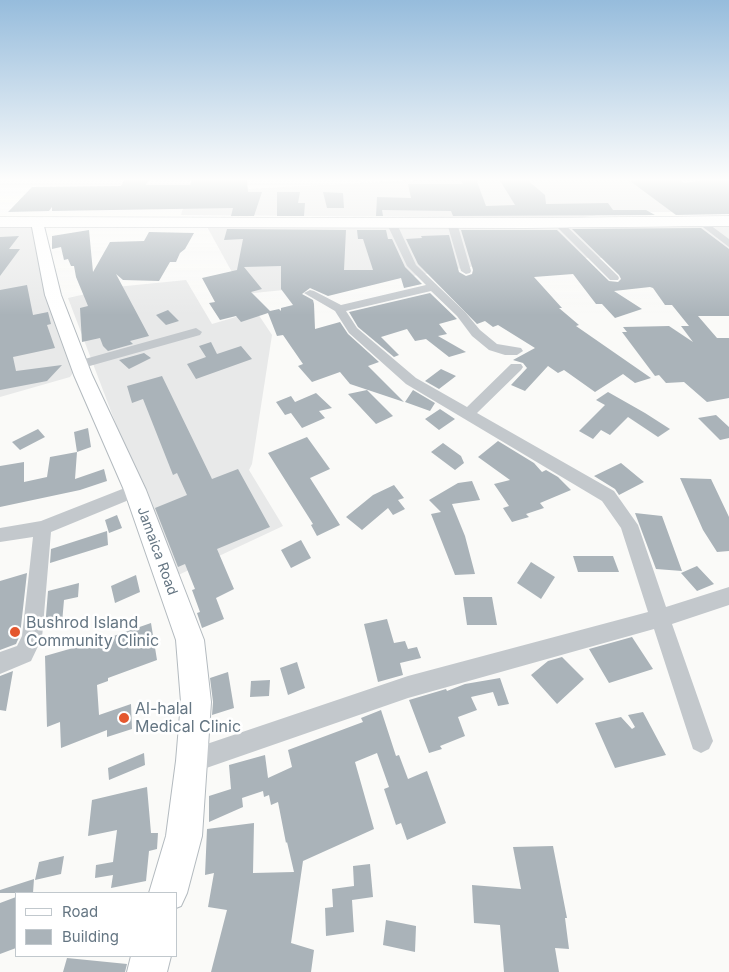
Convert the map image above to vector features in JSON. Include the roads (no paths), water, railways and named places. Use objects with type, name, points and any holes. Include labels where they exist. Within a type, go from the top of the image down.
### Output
[{"type":"street","name":"Jamaica Road","points":[[38,224],[53,295],[79,365],[135,490],[190,640],[195,675],[196,702],[192,762],[184,836],[168,892]]},
{"type":"street","points":[[392,224],[412,266],[461,314],[476,333],[493,347],[517,352]]},
{"type":"street","points":[[452,224],[466,271]]},
{"type":"street","points":[[559,224],[614,278]]},
{"type":"street","points":[[705,224],[729,244]]},
{"type":"street","points":[[339,309],[433,287]]},
{"type":"street","points":[[310,293],[330,302],[339,309],[353,330],[403,375],[430,394],[468,414],[608,496],[629,525],[701,741]]},
{"type":"street","points":[[79,365],[196,332]]},
{"type":"street","points":[[468,414],[516,367]]},
{"type":"street","points":[[0,535],[43,528],[135,490]]},
{"type":"street","points":[[0,663],[24,654],[32,638],[43,528]]},
{"type":"street","points":[[192,762],[408,687],[660,618],[729,596]]},
{"type":"street","points":[[147,972],[151,957]]},
{"type":"place","name":"Bushrod Island Community Clinic","points":[[15,632]]},
{"type":"place","name":"Al-halal Medical Clinic","points":[[124,718]]}]
